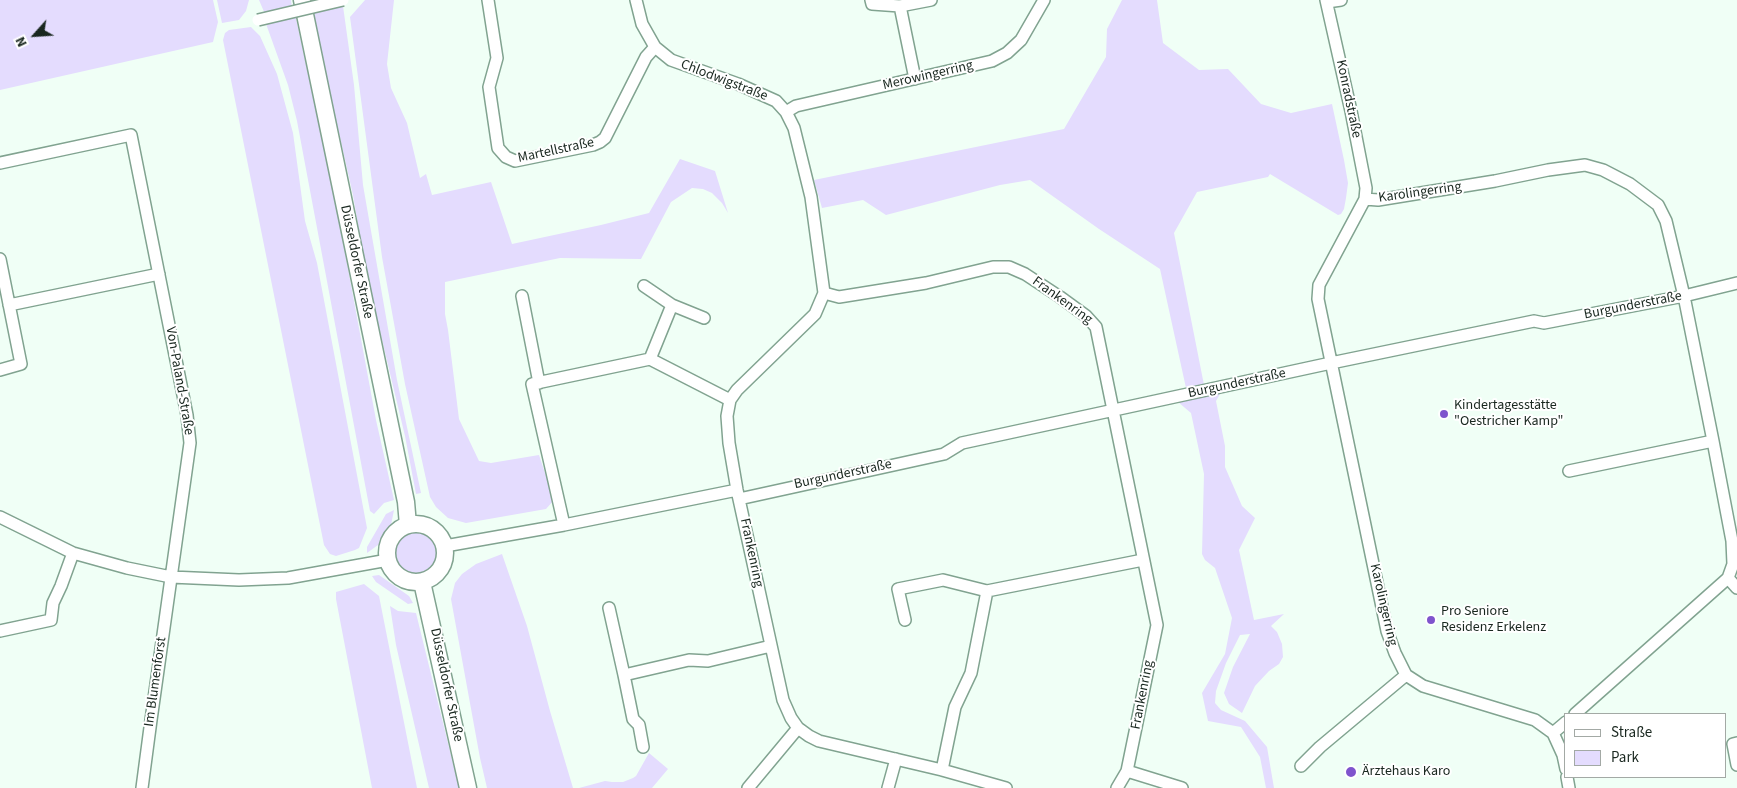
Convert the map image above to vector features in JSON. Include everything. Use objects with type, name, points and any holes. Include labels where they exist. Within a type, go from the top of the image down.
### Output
[{"type":"main road","name":"Düsseldorfer Straße","points":[[302,0],[406,502],[408,525]]},
{"type":"main road","points":[[420,524],[431,528],[440,535],[445,546],[446,558],[441,569],[433,578],[422,582],[411,582],[400,578],[392,570],[388,560],[387,549],[391,539],[398,530],[408,525],[420,524]]},
{"type":"main road","name":"Düsseldorfer Straße","points":[[422,582],[468,788]]},
{"type":"street","points":[[258,20],[343,0]]},
{"type":"street","name":"Martellstraße","points":[[488,0],[498,58],[489,87],[498,148],[506,157],[515,162],[593,145],[605,138],[646,57],[655,47]]},
{"type":"street","name":"Chlodwigstraße","points":[[636,0],[642,24],[655,47],[671,60],[738,84],[776,101],[786,112],[794,128],[811,197],[824,294]]},
{"type":"street","points":[[871,0],[872,4],[900,6],[931,0]]},
{"type":"street","name":"Merowingerring","points":[[786,112],[796,106],[992,61],[1007,53],[1020,40],[1044,0]]},
{"type":"street","points":[[1327,1],[1341,0]]},
{"type":"street","name":"Konradstraße","points":[[1327,1],[1366,188],[1364,199]]},
{"type":"street","points":[[900,6],[914,78]]},
{"type":"street","name":"Von-Paland-Straße","points":[[0,163],[131,135],[187,415],[190,443],[171,577]]},
{"type":"street","name":"Karolingerring","points":[[1406,675],[1395,654],[1387,631],[1318,299],[1319,285],[1364,199],[1378,200],[1585,165],[1603,170],[1630,184],[1658,205],[1666,221],[1684,296],[1732,541],[1733,564],[1728,578]]},
{"type":"street","points":[[0,259],[21,364],[0,370]]},
{"type":"street","name":"Frankenring","points":[[824,294],[840,297],[926,283],[993,267],[1009,267],[1025,274],[1060,297],[1086,316],[1096,327],[1157,625],[1127,771],[1117,788]]},
{"type":"street","points":[[9,305],[159,274]]},
{"type":"street","name":"Burgunderstraße","points":[[445,546],[738,494],[944,454],[962,443],[1331,363],[1534,321],[1544,324],[1684,296],[1737,283]]},
{"type":"street","points":[[644,286],[672,304],[704,318]]},
{"type":"street","points":[[564,525],[532,384],[650,358],[730,400],[744,381],[815,314],[824,294]]},
{"type":"street","points":[[522,296],[540,383]]},
{"type":"street","points":[[650,358],[672,304]]},
{"type":"street","name":"Frankenring","points":[[730,400],[727,416],[729,443],[738,494],[784,700],[791,718],[798,728]]},
{"type":"street","points":[[1570,471],[1712,441]]},
{"type":"street","points":[[0,517],[73,553],[127,568],[171,577],[239,580],[288,578],[388,560]]},
{"type":"street","points":[[0,631],[51,620],[53,603],[73,553]]},
{"type":"street","points":[[905,620],[898,589],[943,580],[987,591],[1143,560]]},
{"type":"street","name":"Im Blumenforst","points":[[142,788],[171,577]]},
{"type":"street","points":[[1576,713],[1728,578],[1737,588]]},
{"type":"street","points":[[942,770],[955,707],[971,673],[987,591]]},
{"type":"street","points":[[609,608],[633,719],[638,725],[644,747]]},
{"type":"street","points":[[624,675],[689,660],[708,661],[771,646]]},
{"type":"street","points":[[1301,766],[1320,747],[1406,675],[1423,686],[1534,720],[1553,733],[1564,760]]},
{"type":"street","points":[[1553,733],[1564,724]]},
{"type":"street","points":[[748,788],[798,728],[819,741],[942,770],[1006,788]]},
{"type":"street","points":[[1737,744],[1733,744],[1737,765]]},
{"type":"street","points":[[888,788],[896,759]]},
{"type":"street","points":[[1127,771],[1182,788]]},
{"type":"green space","points":[[0,0],[213,0],[218,22],[213,42],[0,90]]},
{"type":"green space","points":[[217,0],[249,0],[246,11],[239,20],[222,23]]},
{"type":"green space","points":[[259,0],[291,0],[292,8],[265,14]]},
{"type":"green space","points":[[365,0],[394,0],[387,64],[391,88],[407,123],[420,178],[426,174],[432,195],[491,182],[512,244],[649,213],[680,159],[715,171],[728,213],[722,203],[712,193],[703,189],[692,188],[671,202],[641,259],[560,258],[445,282],[445,314],[459,419],[479,461],[491,463],[539,455],[554,500],[546,509],[466,523],[448,518],[436,507],[430,497],[405,384],[382,257],[350,17]]},
{"type":"green space","points":[[1122,0],[1157,0],[1163,43],[1199,70],[1228,69],[1261,104],[1291,113],[1332,104],[1344,160],[1348,183],[1344,209],[1338,215],[1270,174],[1268,177],[1197,192],[1174,233],[1204,385],[1186,388],[1160,269],[1030,180],[1000,185],[886,215],[863,200],[822,208],[814,180],[1064,129],[1106,57],[1107,29]]},
{"type":"green space","points":[[343,6],[354,85],[363,185],[397,380],[421,493],[416,494],[405,436],[367,277],[353,195],[322,58],[314,12]]},
{"type":"green space","points":[[295,14],[336,204],[376,420],[394,500],[384,503],[374,514],[370,511],[297,121],[288,85],[265,21]]},
{"type":"green space","points":[[251,27],[260,36],[277,74],[293,133],[305,221],[317,263],[367,528],[359,548],[336,556],[330,554],[324,545],[223,40],[225,33],[229,30]]},
{"type":"green space","points":[[1220,394],[1216,401],[1225,446],[1225,467],[1242,506],[1255,518],[1239,550],[1254,620],[1284,614],[1271,626],[1277,632],[1282,644],[1283,657],[1279,664],[1269,671],[1255,686],[1242,713],[1229,704],[1224,693],[1233,667],[1250,634],[1240,635],[1226,663],[1216,691],[1215,703],[1221,710],[1245,721],[1267,747],[1274,788],[1266,788],[1260,757],[1241,727],[1208,721],[1202,693],[1225,654],[1232,618],[1215,568],[1205,560],[1202,554],[1204,474],[1191,413],[1178,402]]},
{"type":"green space","points":[[394,510],[391,525],[378,545],[367,553],[367,547],[386,514]]},
{"type":"green space","points":[[418,531],[431,535],[437,541],[441,554],[437,567],[431,573],[418,577],[405,573],[399,567],[395,554],[399,541],[405,535]]},
{"type":"green space","points":[[502,554],[527,626],[573,788],[487,788],[451,599],[455,583],[462,574],[476,564]]},
{"type":"green space","points":[[379,575],[409,596],[413,603],[408,604],[376,582],[372,576]]},
{"type":"green space","points":[[364,584],[379,596],[417,788],[372,788],[336,599],[336,592]]},
{"type":"green space","points":[[390,606],[398,611],[416,613],[459,788],[429,788],[396,645]]},
{"type":"green space","points":[[649,753],[668,769],[652,788],[579,788],[605,781],[623,782],[633,778]]},
{"type":"place","name":"Kindertagesstätte \"Oestricher Kamp\"","points":[[1444,414]]},
{"type":"place","name":"Pro Seniore Residenz Erkelenz","points":[[1431,620]]},
{"type":"place","name":"Ärztehaus Karo","points":[[1351,772]]}]
